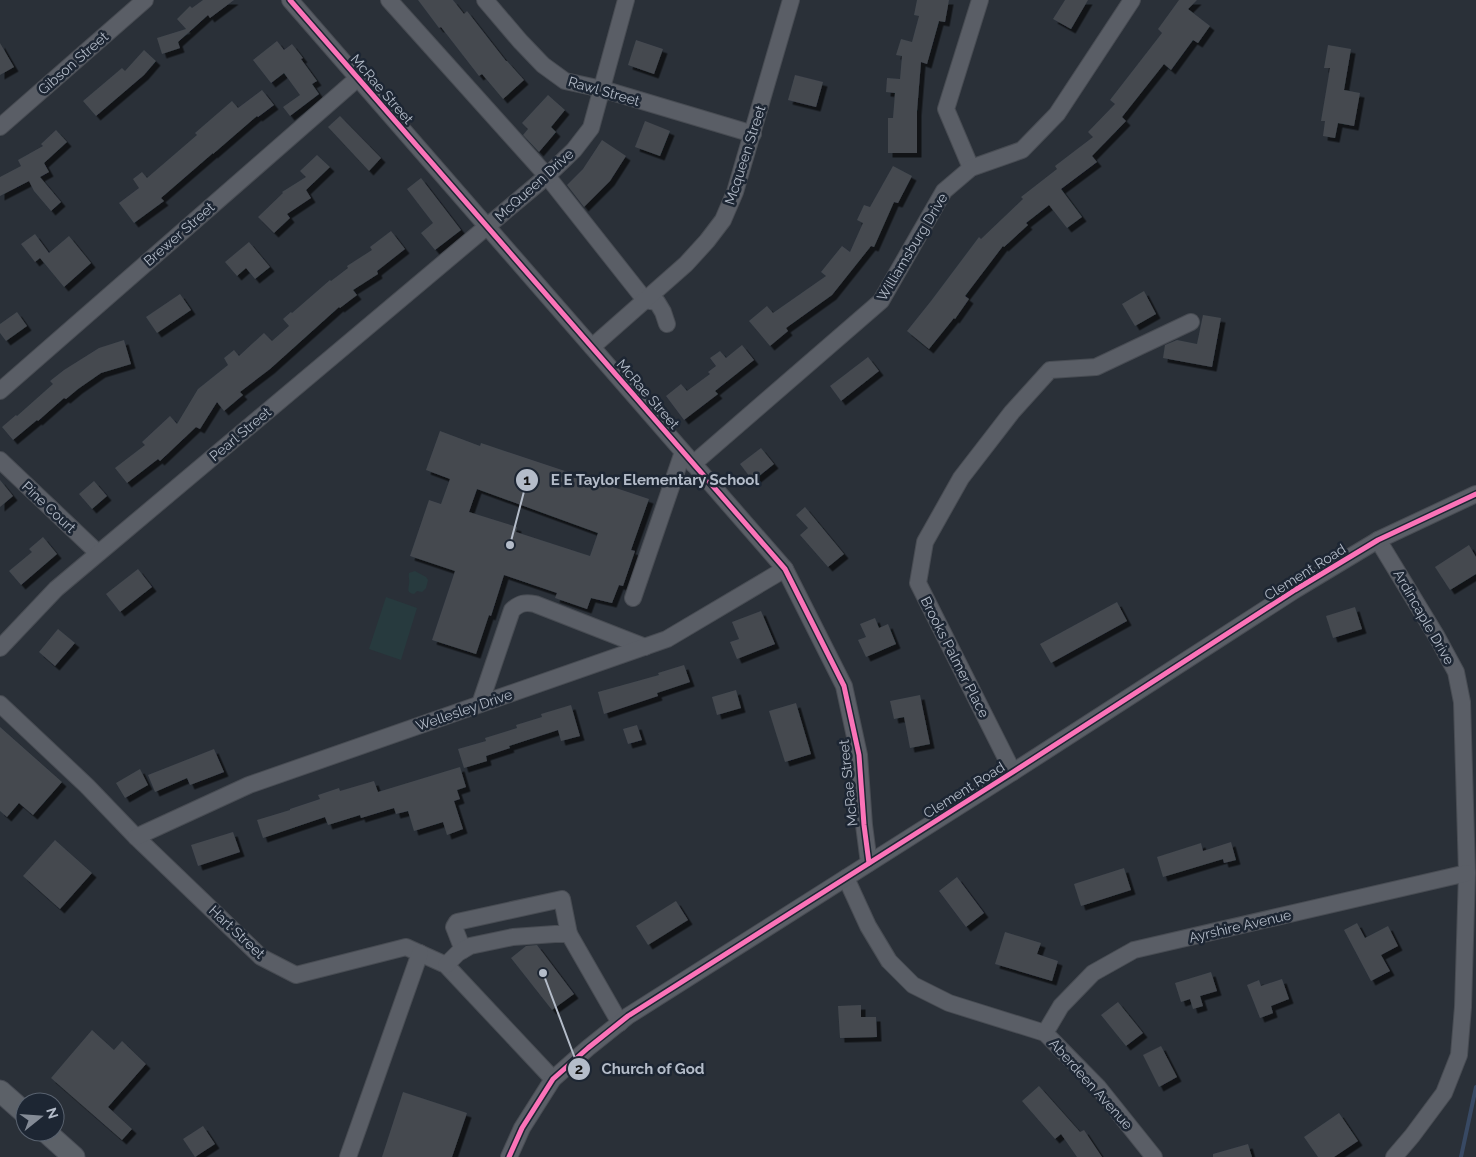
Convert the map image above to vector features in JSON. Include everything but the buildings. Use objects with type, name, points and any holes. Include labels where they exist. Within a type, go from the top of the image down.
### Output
[{"type":"main road","points":[[0,1091],[15,1104]]},
{"type":"main road","points":[[57,1142],[74,1157]]},
{"type":"street","name":"Gibson Street","points":[[0,127],[145,0]]},
{"type":"street","name":"McRae Street","points":[[290,0],[785,569],[844,686],[859,755],[869,863]]},
{"type":"street","points":[[389,0],[547,176],[645,300],[656,302],[663,312],[667,324]]},
{"type":"street","name":"Rawl Street","points":[[485,0],[543,65],[565,80],[602,89],[753,134]]},
{"type":"street","name":"McQueen Drive","points":[[487,227],[547,176],[574,150],[591,128],[626,0]]},
{"type":"street","name":"Mcqueen Street","points":[[592,347],[686,264],[723,220],[735,192],[753,134],[791,0]]},
{"type":"street","points":[[971,168],[946,109],[980,0]]},
{"type":"street","name":"Williamsburg Drive","points":[[688,458],[881,301],[944,191],[971,168],[1022,150],[1057,114],[1132,0]]},
{"type":"street","name":"Brewer Street","points":[[0,391],[358,78]]},
{"type":"street","name":"Pearl Street","points":[[0,648],[56,589],[487,227]]},
{"type":"street","name":"Brooks Palmer Place","points":[[1013,772],[918,583],[925,542],[961,478],[1012,412],[1050,370],[1096,367],[1191,322]]},
{"type":"street","points":[[633,598],[688,458]]},
{"type":"street","name":"Pine Court","points":[[0,460],[98,553]]},
{"type":"street","name":"Clement Road","points":[[508,1157],[522,1128],[553,1079],[620,1023],[1287,595],[1378,540],[1476,494]]},
{"type":"street","name":"Ardincaple Drive","points":[[1378,540],[1456,672],[1462,702],[1467,873],[1463,1008],[1459,1055],[1444,1093],[1394,1157]]},
{"type":"street","name":"Wellesley Drive","points":[[136,837],[249,785],[667,639],[785,569]]},
{"type":"street","points":[[480,704],[512,610],[519,604],[527,602],[535,604],[645,646]]},
{"type":"street","name":"Hart Street","points":[[0,704],[87,786],[136,837],[261,957],[296,975],[406,947],[446,965],[553,1079]]},
{"type":"street","name":"Ayrshire Avenue","points":[[1045,1032],[1061,1006],[1092,972],[1134,950],[1467,873]]},
{"type":"street","name":"Aberdeen Avenue","points":[[846,878],[868,926],[889,961],[913,985],[949,1003],[1045,1032],[1098,1087],[1154,1157]]},
{"type":"street","points":[[463,950],[454,927],[457,922],[562,899],[569,934],[620,1023]]},
{"type":"street","points":[[446,965],[458,953],[470,946],[513,937],[569,934]]},
{"type":"street","points":[[348,1157],[420,953]]},
{"type":"green space","points":[[415,571],[428,580],[426,588],[422,592],[417,591],[414,594],[408,591],[409,573]]},
{"type":"green space","points":[[386,597],[417,608],[401,660],[369,649]]},
{"type":"waterway","points":[[1461,1157],[1476,1087]]},
{"type":"cycle path","points":[[290,0],[785,569],[844,686],[859,755],[869,863]]},
{"type":"cycle path","points":[[509,1157],[522,1128],[553,1079],[628,1016],[1013,772],[1295,590],[1378,540],[1476,494]]},
{"type":"place","name":"E E Taylor Elementary School","points":[[510,545]]},
{"type":"place","name":"Church of God","points":[[543,973]]}]
